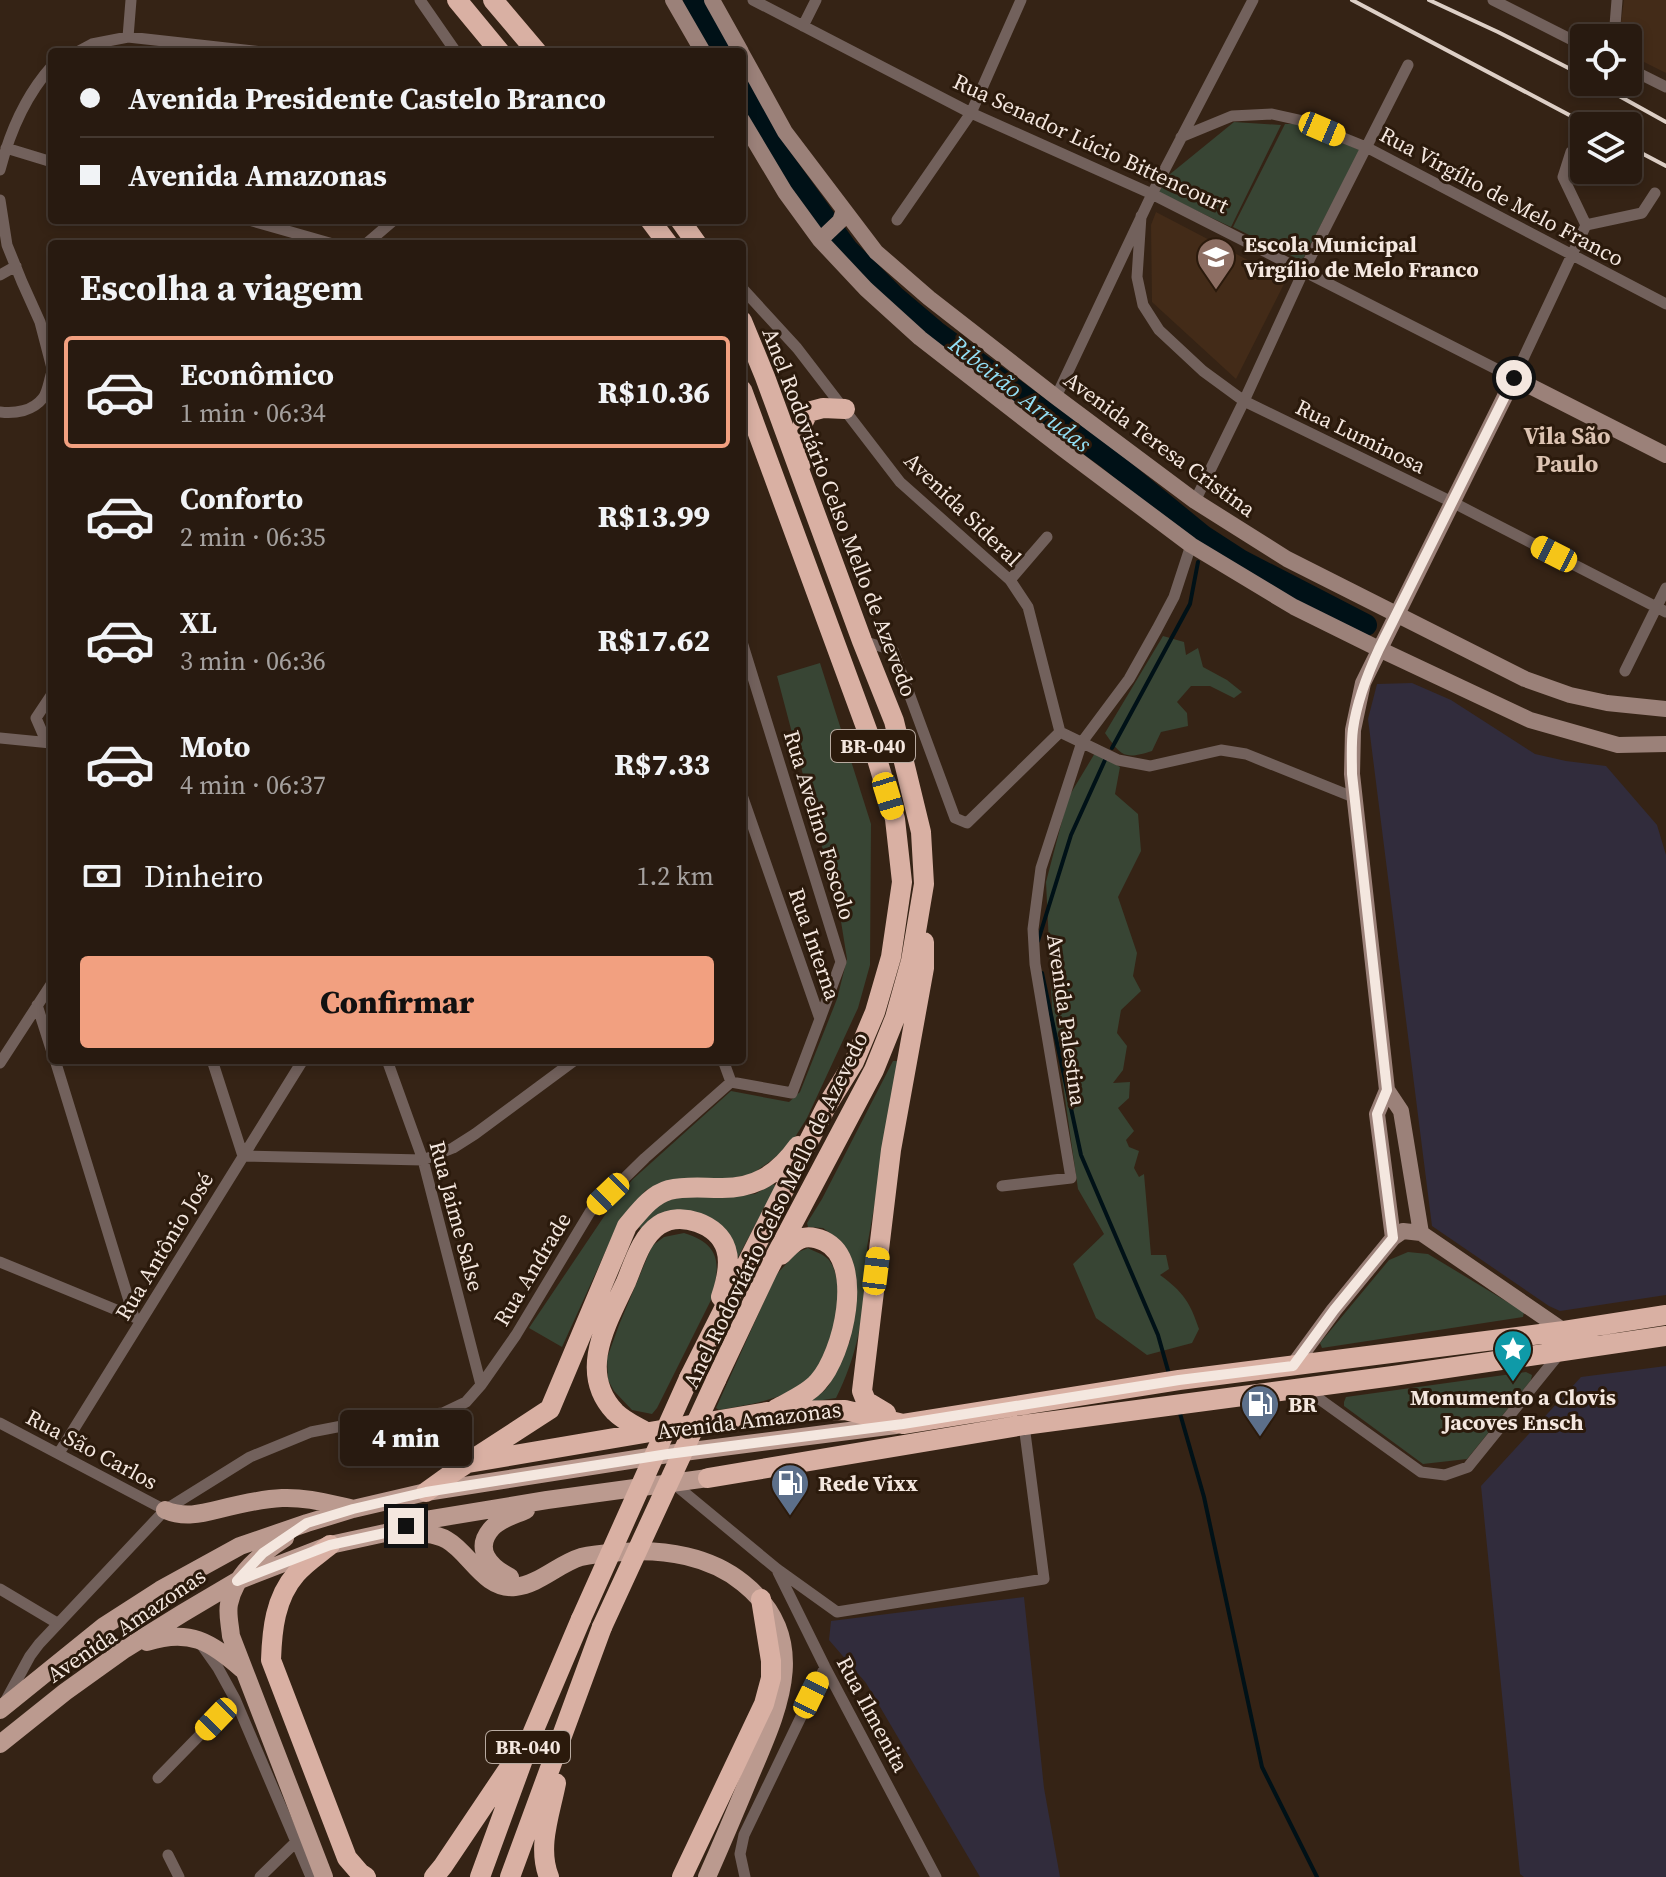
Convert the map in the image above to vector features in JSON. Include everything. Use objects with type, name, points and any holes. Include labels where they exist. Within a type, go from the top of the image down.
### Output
[{"type":"highway","points":[[457,0],[497,48]]},
{"type":"highway","points":[[493,0],[533,48]]},
{"type":"highway","points":[[503,0],[533,48]]},
{"type":"highway","name":"Anel Rodoviário Celso Mello de Azevedo","points":[[510,1877],[602,1627],[768,1270],[874,1070],[895,1018],[911,961],[924,884],[921,832],[894,721],[746,332]]},
{"type":"highway","name":"Anel Rodoviário Celso Mello de Azevedo","points":[[480,1877],[533,1732],[581,1619],[694,1369],[826,1107],[854,1062],[875,1012],[891,957],[902,882],[895,819],[869,734],[746,401]]},
{"type":"highway","points":[[801,476],[803,423],[808,412],[823,408],[845,409]]},
{"type":"highway","points":[[903,1424],[866,1401],[862,1391],[891,1150],[924,968],[924,884]]},
{"type":"highway","points":[[426,1492],[550,1409],[627,1226],[641,1209],[668,1190],[743,1187],[757,1183],[789,1159],[826,1107]]},
{"type":"highway","points":[[646,1432],[616,1413],[601,1394],[596,1366],[601,1337],[646,1237],[661,1224],[677,1219],[692,1220],[708,1227],[726,1249],[728,1265],[727,1281],[694,1369]]},
{"type":"highway","points":[[768,1270],[794,1242],[804,1237],[815,1238],[830,1244],[841,1258],[847,1291],[840,1342],[826,1372],[816,1385],[773,1411]]},
{"type":"highway","name":"Avenida Amazonas","points":[[903,1424],[1179,1380],[1666,1315]]},
{"type":"highway","name":"Avenida Amazonas","points":[[708,1478],[1024,1425],[1666,1336]]},
{"type":"highway","points":[[468,1463],[773,1411],[845,1410],[903,1424]]},
{"type":"highway","points":[[330,1545],[295,1575],[278,1605],[272,1629],[271,1660],[347,1858],[366,1877]]},
{"type":"highway","points":[[682,1877],[768,1690],[771,1661],[761,1599]]},
{"type":"highway","points":[[549,1877],[543,1847],[567,1724]]},
{"type":"highway","points":[[434,1877],[533,1732]]},
{"type":"main road","points":[[673,0],[701,48]]},
{"type":"main road","name":"Avenida Teresa Cristina","points":[[712,0],[738,48]]},
{"type":"main road","name":"Avenida Teresa Cristina","points":[[746,62],[785,132],[842,215],[876,252],[929,298],[1195,501],[1287,559],[1525,679],[1570,695],[1607,703],[1666,709]]},
{"type":"main road","points":[[746,127],[785,192],[866,289],[920,338],[1191,545],[1294,607],[1530,720],[1618,745],[1666,744]]},
{"type":"main road","points":[[822,238],[842,215]]},
{"type":"main road","points":[[1421,1233],[1401,1111],[1387,1090],[1353,797],[1353,730],[1363,683],[1514,378]]},
{"type":"main road","name":"Rua Senador Lúcio Bittencourt","points":[[1514,378],[1666,455]]},
{"type":"main road","points":[[1387,1090],[1377,1114],[1393,1238]]},
{"type":"main road","points":[[1293,1366],[1334,1310],[1393,1238],[1403,1231],[1421,1233],[1564,1331]]},
{"type":"main road","name":"Avenida Amazonas","points":[[0,1710],[104,1626],[160,1590],[240,1546],[307,1523],[426,1492],[668,1454],[903,1424]]},
{"type":"main road","name":"Avenida Amazonas","points":[[5,1739],[125,1649],[237,1581],[330,1545],[426,1520],[708,1478]]},
{"type":"main road","points":[[165,1510],[198,1515],[281,1498],[304,1499],[353,1509]]},
{"type":"main road","points":[[532,1582],[496,1570],[483,1551],[492,1527],[547,1500]]},
{"type":"main road","points":[[307,1523],[263,1553],[237,1581],[229,1610],[231,1636],[242,1669],[324,1877]]},
{"type":"main road","points":[[385,1533],[423,1533],[452,1542],[496,1584],[516,1587],[580,1557],[625,1551],[705,1560],[733,1575],[761,1599],[774,1620],[782,1644],[784,1679],[772,1724],[707,1877]]},
{"type":"main road","points":[[125,1649],[161,1637],[195,1638],[218,1649],[242,1669]]},
{"type":"main road","points":[[0,1710],[5,1739]]},
{"type":"street","points":[[128,37],[131,0]]},
{"type":"street","points":[[420,0],[453,48]]},
{"type":"street","name":"Rua Senador Lúcio Bittencourt","points":[[753,0],[971,113],[1152,194],[1514,378]]},
{"type":"street","points":[[803,26],[816,0]]},
{"type":"street","points":[[897,220],[971,113],[1021,0]]},
{"type":"street","points":[[1056,397],[1141,216],[1253,0]]},
{"type":"street","points":[[1493,0],[1570,39]]},
{"type":"street","points":[[1615,24],[1617,0]]},
{"type":"street","points":[[84,48],[128,37],[226,48]]},
{"type":"street","points":[[1195,501],[1304,270],[1408,65]]},
{"type":"street","points":[[0,170],[16,120],[36,84],[48,70]]},
{"type":"street","points":[[1642,75],[1666,87]]},
{"type":"street","name":"Rua Virgílio de Melo Franco","points":[[1181,137],[1232,116],[1272,114],[1299,120],[1366,147],[1666,304]]},
{"type":"street","points":[[6,148],[48,161]]},
{"type":"street","points":[[1514,378],[1586,225],[1563,177],[1570,155]]},
{"type":"street","points":[[1586,225],[1642,213],[1655,193]]},
{"type":"street","points":[[0,200],[7,245],[40,322],[48,354]]},
{"type":"street","name":"Rua Luminosa","points":[[1141,216],[1137,277],[1143,305],[1159,330],[1203,371],[1244,401],[1452,502],[1661,609]]},
{"type":"street","points":[[263,224],[319,240]]},
{"type":"street","points":[[371,240],[389,224]]},
{"type":"street","points":[[0,275],[16,266]]},
{"type":"street","name":"Avenida Sideral","points":[[746,292],[797,348],[900,482],[1010,580],[1028,607],[1060,732]]},
{"type":"street","points":[[0,412],[13,414],[31,407],[44,397],[48,384]]},
{"type":"street","points":[[1010,580],[1047,537]]},
{"type":"street","name":"Avenida Palestina","points":[[1002,1186],[1071,1178],[1035,964],[1033,929],[1041,868],[1082,742],[1129,679],[1157,629],[1174,597],[1191,545]]},
{"type":"street","points":[[1625,671],[1661,609],[1666,588]]},
{"type":"street","points":[[862,641],[893,650],[955,818],[967,823],[1060,732],[1118,760],[1150,766],[1221,750],[1246,754],[1353,797]]},
{"type":"street","name":"Rua Avelino Foscolo","points":[[746,655],[841,962],[820,1019]]},
{"type":"street","points":[[48,700],[36,718],[48,740]]},
{"type":"street","points":[[0,738],[48,742]]},
{"type":"street","name":"Rua Interna","points":[[731,1082],[792,1093],[820,1019],[746,806]]},
{"type":"street","points":[[0,1063],[48,989]]},
{"type":"street","points":[[37,1005],[48,1039]]},
{"type":"street","points":[[56,1064],[138,1319]]},
{"type":"street","points":[[213,1064],[243,1156],[423,1160],[453,1148],[569,1064]]},
{"type":"street","name":"Rua Antônio José","points":[[59,1453],[138,1319],[300,1064]]},
{"type":"street","name":"Rua Jaime Salse","points":[[388,1064],[423,1160],[481,1385]]},
{"type":"street","points":[[554,1064],[557,1073]]},
{"type":"street","points":[[724,1064],[731,1082]]},
{"type":"street","name":"Rua Andrade","points":[[0,1710],[30,1656],[57,1623],[165,1510],[250,1457],[311,1432],[373,1420],[443,1413],[466,1402],[516,1335],[590,1212],[645,1158],[731,1082]]},
{"type":"street","points":[[0,1262],[138,1319]]},
{"type":"street","points":[[1304,1388],[1421,1472],[1445,1475],[1468,1467],[1561,1352]]},
{"type":"street","name":"Rua São Carlos","points":[[0,1423],[165,1510]]},
{"type":"street","points":[[673,1483],[777,1569],[837,1612],[1044,1579],[1024,1425]]},
{"type":"street","points":[[704,1510],[699,1495],[700,1487],[708,1478]]},
{"type":"street","name":"Rua Ilmenita","points":[[777,1569],[936,1877]]},
{"type":"street","points":[[0,1589],[57,1623]]},
{"type":"street","points":[[195,1638],[218,1668],[235,1699],[311,1877]]},
{"type":"street","points":[[745,1877],[740,1854],[744,1835],[825,1667]]},
{"type":"street","points":[[158,1778],[235,1699]]},
{"type":"street","points":[[260,1877],[296,1842]]},
{"type":"street","points":[[168,1855],[179,1877]]},
{"type":"shaded area","points":[[1624,0],[1666,0],[1666,73],[1642,61],[1642,24],[1621,24]]},
{"type":"shaded area","name":"Escola Municipal Virgílio de Melo Franco","points":[[1156,212],[1286,280],[1236,379],[1152,302],[1151,225]]},
{"type":"shaded area","points":[[1412,683],[1451,700],[1535,754],[1606,766],[1657,825],[1666,855],[1666,1295],[1560,1311],[1432,1226],[1368,719],[1377,684]]},
{"type":"shaded area","points":[[1666,1366],[1666,1877],[1524,1877],[1520,1874],[1481,1486],[1581,1377]]},
{"type":"shaded area","points":[[1024,1597],[1044,1788],[1060,1877],[980,1877],[866,1683],[829,1640],[831,1621]]},
{"type":"green space","points":[[1234,122],[1281,125],[1231,227],[1159,193],[1164,179]]},
{"type":"green space","points":[[1285,124],[1295,124],[1360,150],[1302,261],[1233,227]]},
{"type":"green space","points":[[1163,636],[1184,642],[1186,655],[1198,648],[1203,667],[1242,692],[1234,698],[1210,686],[1191,686],[1177,702],[1187,713],[1188,726],[1161,732],[1152,751],[1124,754],[1105,733]]},
{"type":"green space","points":[[820,663],[871,824],[870,965],[858,1008],[807,1118],[792,1142],[772,1160],[752,1174],[727,1179],[687,1178],[646,1190],[619,1222],[562,1347],[529,1328],[632,1180],[731,1091],[789,1102],[800,1092],[837,999],[847,959],[840,915],[777,676]]},
{"type":"green space","points":[[1095,753],[1120,767],[1115,794],[1138,814],[1141,851],[1118,897],[1137,953],[1133,976],[1141,991],[1121,1010],[1117,1033],[1127,1046],[1123,1070],[1113,1083],[1130,1082],[1129,1098],[1118,1108],[1134,1131],[1126,1140],[1129,1147],[1139,1151],[1134,1168],[1139,1177],[1144,1174],[1151,1255],[1166,1255],[1169,1269],[1160,1275],[1185,1298],[1199,1329],[1192,1343],[1147,1355],[1096,1318],[1073,1264],[1104,1234],[1078,1189],[1052,1008],[1046,882],[1068,798]]},
{"type":"green space","points":[[893,1061],[900,1061],[867,1247],[864,1305],[856,1343],[836,1398],[809,1402],[829,1385],[850,1341],[853,1274],[852,1263],[841,1241],[823,1228],[808,1227],[807,1223]]},
{"type":"green space","points":[[773,1184],[776,1186],[736,1261],[719,1224],[641,1229],[638,1226],[653,1208],[676,1196],[755,1194]]},
{"type":"green space","points":[[684,1233],[706,1244],[716,1258],[711,1300],[657,1408],[652,1414],[632,1410],[608,1380],[607,1358],[652,1246],[664,1237]]},
{"type":"green space","points":[[808,1248],[829,1260],[838,1288],[835,1323],[824,1357],[806,1381],[796,1388],[765,1401],[719,1410],[716,1408],[776,1275],[796,1253]]},
{"type":"green space","points":[[1408,1252],[1428,1254],[1524,1312],[1523,1317],[1322,1348],[1320,1343],[1389,1260]]},
{"type":"green space","points":[[1526,1372],[1532,1375],[1531,1380],[1467,1459],[1423,1464],[1344,1406],[1346,1397]]},
{"type":"waterway","name":"Ribeirão Arrudas","points":[[694,0],[719,48]]},
{"type":"waterway","name":"Ribeirão Arrudas","points":[[746,98],[771,144],[847,249],[896,298],[935,331],[1110,460],[1203,536],[1240,560],[1366,625]]},
{"type":"waterway","points":[[1112,748],[1190,604],[1198,562]]},
{"type":"waterway","points":[[1038,941],[1071,835],[1105,760]]},
{"type":"waterway","points":[[1042,973],[1081,1155],[1158,1335],[1169,1374]]},
{"type":"waterway","points":[[1179,1410],[1204,1497],[1262,1767],[1317,1877]]},
{"type":"railway","points":[[1352,0],[1570,115]]},
{"type":"railway","points":[[1429,0],[1570,69]]},
{"type":"railway","points":[[1619,96],[1666,122]]},
{"type":"railway","points":[[1642,153],[1666,166]]},
{"type":"place","name":"Escola Municipal Virgílio de Melo Franco","points":[[1216,291]]},
{"type":"place","name":"Monumento a Clovis Jacoves Ensch","points":[[1513,1383]]},
{"type":"place","name":"BR","points":[[1260,1438]]},
{"type":"place","name":"Rede Vixx","points":[[790,1517]]},
{"type":"district","name":"Vila São Paulo","points":[[1567,450]]},
{"type":"route","points":[[406,1526],[330,1545],[237,1581],[263,1553],[307,1523],[426,1492],[668,1454],[903,1424],[1179,1380],[1293,1366],[1393,1238],[1377,1114],[1387,1090],[1353,797],[1353,730],[1363,683],[1514,378]]}]
